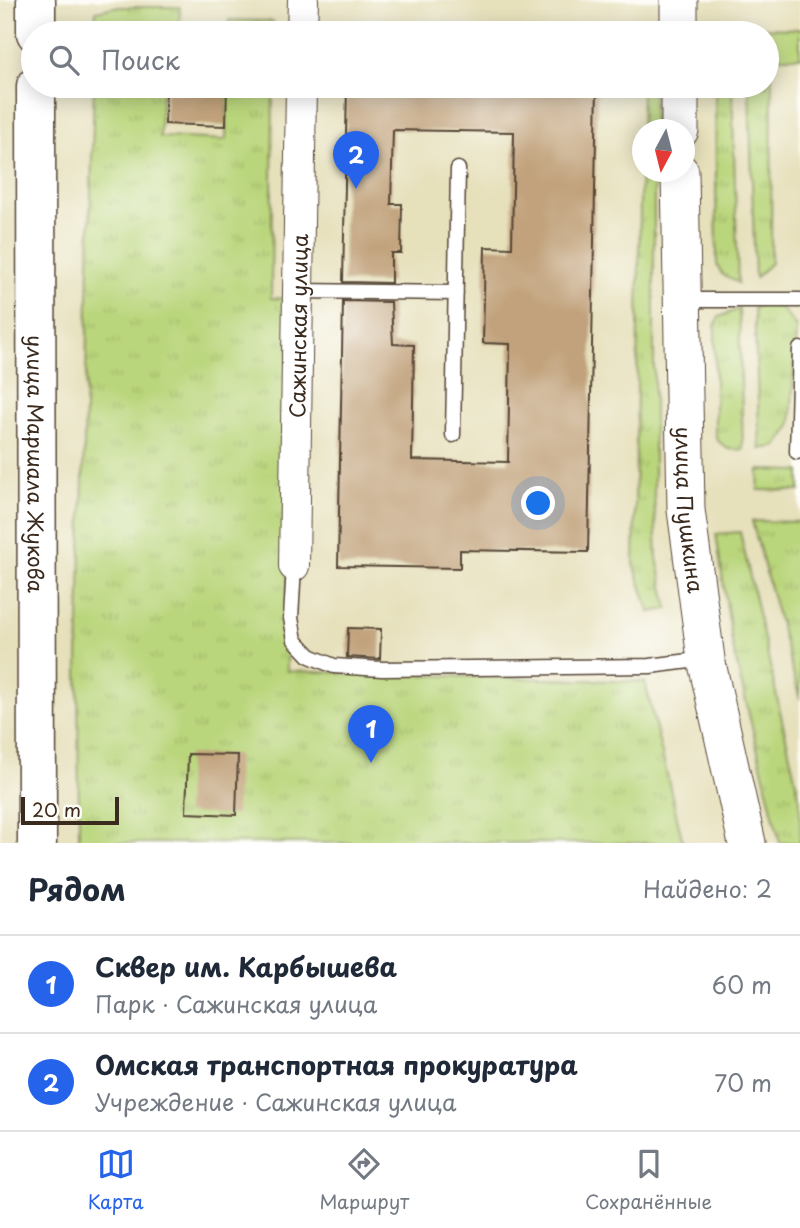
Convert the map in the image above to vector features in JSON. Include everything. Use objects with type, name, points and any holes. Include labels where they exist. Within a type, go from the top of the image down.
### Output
[{"type":"main road","points":[[36,0],[36,21]]},
{"type":"main road","name":"улица Маршала Жукова","points":[[36,98],[37,843]]},
{"type":"street","points":[[302,21],[303,0]]},
{"type":"street","points":[[679,0],[680,21]]},
{"type":"street","name":"Сажинская улица","points":[[294,566],[301,98]]},
{"type":"street","points":[[680,98],[680,119]]},
{"type":"street","name":"улица Пушкина","points":[[680,182],[686,510],[706,659],[747,843]]},
{"type":"lane","points":[[453,435],[458,169]]},
{"type":"lane","points":[[299,290],[456,293]]},
{"type":"lane","points":[[681,300],[800,300]]},
{"type":"lane","points":[[797,452],[800,349]]},
{"type":"lane","points":[[294,566],[292,618],[295,640],[310,656],[334,666],[650,666],[706,659]]},
{"type":"green space","points":[[114,7],[180,7],[179,21],[96,21],[96,11]]},
{"type":"green space","points":[[779,29],[800,29],[800,57],[779,57]]},
{"type":"green space","points":[[94,98],[162,98],[160,137],[226,140],[227,98],[273,98],[271,298],[289,299],[287,671],[645,682],[683,843],[79,843],[78,659]]},
{"type":"green space","points":[[642,98],[653,98],[654,119],[641,119]]},
{"type":"green space","points":[[715,98],[732,98],[738,283],[722,274],[717,265]]},
{"type":"green space","points":[[749,98],[772,98],[771,263],[755,278]]},
{"type":"green space","points":[[640,182],[654,182],[654,494],[657,558],[668,609],[650,612],[634,564]]},
{"type":"green space","points":[[770,304],[781,308],[796,327],[791,426],[777,446],[760,449],[754,307]]},
{"type":"green space","points":[[739,309],[743,450],[728,449],[717,440],[715,432],[715,326],[719,317]]},
{"type":"green space","points":[[759,470],[800,471],[800,491],[758,490]]},
{"type":"green space","points":[[752,521],[800,522],[800,699]]},
{"type":"green space","points":[[740,532],[800,800],[800,843],[780,843],[733,648],[716,534]]},
{"type":"building","points":[[166,98],[227,98],[226,126],[165,124]]},
{"type":"building","points":[[347,98],[597,98],[588,552],[460,550],[460,568],[338,566],[343,301],[391,302],[393,344],[414,345],[412,460],[508,462],[510,344],[483,343],[485,247],[512,248],[514,132],[393,130],[391,204],[402,204],[401,253],[391,253],[391,283],[343,282]]},
{"type":"building","points":[[348,628],[381,629],[380,659],[347,657]]},
{"type":"building","points":[[188,754],[238,755],[236,815],[186,813]]},
{"type":"place","name":"Омская транспортная прокуратура","points":[[356,189]]},
{"type":"place","name":"Сквер им. Карбышева","points":[[371,763]]}]
